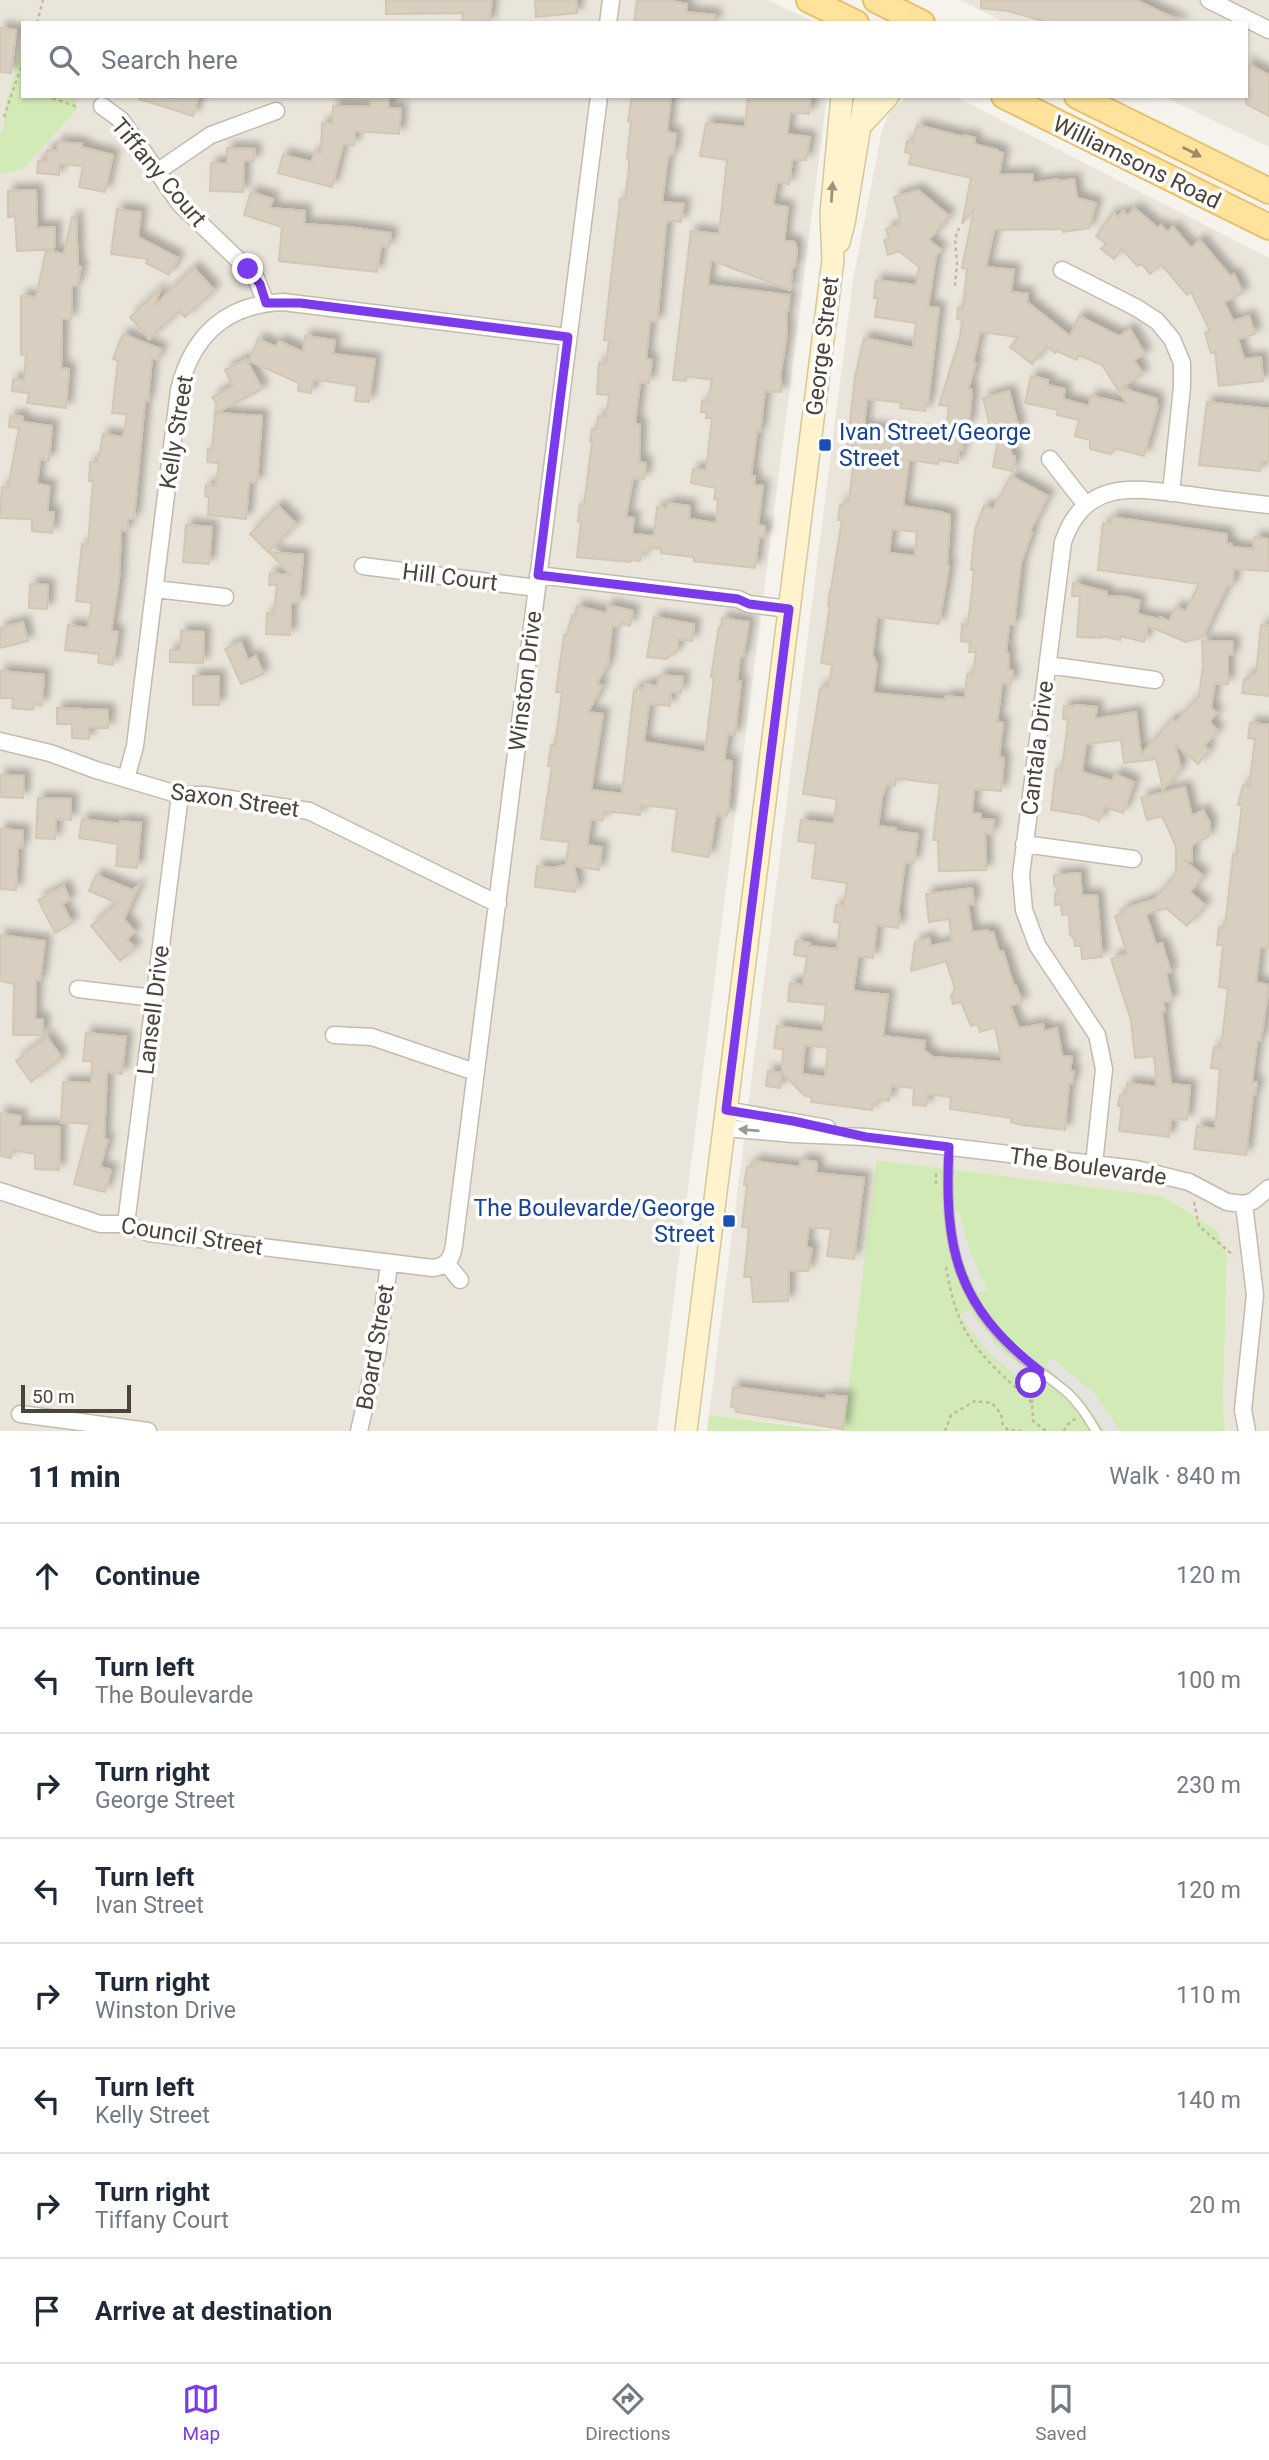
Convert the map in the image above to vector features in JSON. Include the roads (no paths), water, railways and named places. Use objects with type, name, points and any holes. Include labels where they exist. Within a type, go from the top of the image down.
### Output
[{"type":"main road","points":[[809,0],[857,18],[876,0],[918,21]]},
{"type":"main road","name":"George Street","points":[[833,260],[831,213],[842,98]]},
{"type":"main road","name":"George Street","points":[[686,1431],[833,260],[844,223],[864,98]]},
{"type":"main road","points":[[861,125],[886,98]]},
{"type":"main road","name":"Williamsons Road","points":[[1008,98],[1269,227]]},
{"type":"main road","name":"Williamsons Road","points":[[1081,98],[1269,191]]},
{"type":"street","points":[[608,21],[611,0]]},
{"type":"street","points":[[1209,0],[1269,30]]},
{"type":"street","name":"Winston Drive","points":[[447,1264],[453,1254],[598,98]]},
{"type":"street","name":"Tiffany Court","points":[[102,106],[121,120],[180,204],[255,276],[266,303]]},
{"type":"street","points":[[159,171],[211,135],[276,111]]},
{"type":"street","points":[[1062,270],[1137,308],[1157,321],[1172,339],[1182,363],[1182,387],[1171,493]]},
{"type":"street","name":"Kelly Street","points":[[126,779],[135,746],[179,390],[184,369],[199,343],[217,324],[232,314],[266,303],[300,303],[568,337]]},
{"type":"street","points":[[1050,459],[1086,505],[1113,491],[1130,489],[1269,505]]},
{"type":"street","name":"Cantala Drive","points":[[1086,505],[1068,528],[1063,542],[1021,875],[1024,909],[1029,927],[1055,975],[1097,1035],[1104,1069],[1094,1164]]},
{"type":"street","name":"Hill Court","points":[[363,566],[738,599],[749,604],[790,605]]},
{"type":"street","points":[[155,589],[225,597]]},
{"type":"street","points":[[1048,665],[1155,680]]},
{"type":"street","name":"Saxon Street","points":[[0,741],[50,753],[180,795],[204,795],[309,811],[498,904]]},
{"type":"street","name":"Lansell Drive","points":[[127,1224],[180,795]]},
{"type":"street","points":[[1024,844],[1133,859]]},
{"type":"street","points":[[78,989],[154,998]]},
{"type":"street","points":[[334,1035],[372,1037],[475,1072]]},
{"type":"street","name":"The Boulevarde","points":[[725,1119],[793,1134],[866,1137],[1136,1169],[1189,1182],[1227,1202],[1244,1204]]},
{"type":"street","points":[[1247,1431],[1243,1410],[1255,1294],[1244,1204],[1253,1201],[1269,1188]]},
{"type":"street","name":"Council Street","points":[[0,1191],[100,1224],[127,1224],[149,1233],[389,1264]]},
{"type":"street","points":[[389,1264],[433,1268],[447,1264],[460,1280]]},
{"type":"street","name":"Board Street","points":[[359,1431],[378,1349],[389,1264]]},
{"type":"street","points":[[20,1414],[148,1431]]},
{"type":"lane","points":[[949,1147],[947,1188],[952,1247],[970,1294],[990,1326],[1065,1390],[1096,1431]]},
{"type":"place","name":"Ivan Street/George Street","points":[[825,445]]},
{"type":"place","name":"The Boulevarde/George Street","points":[[729,1221]]}]
